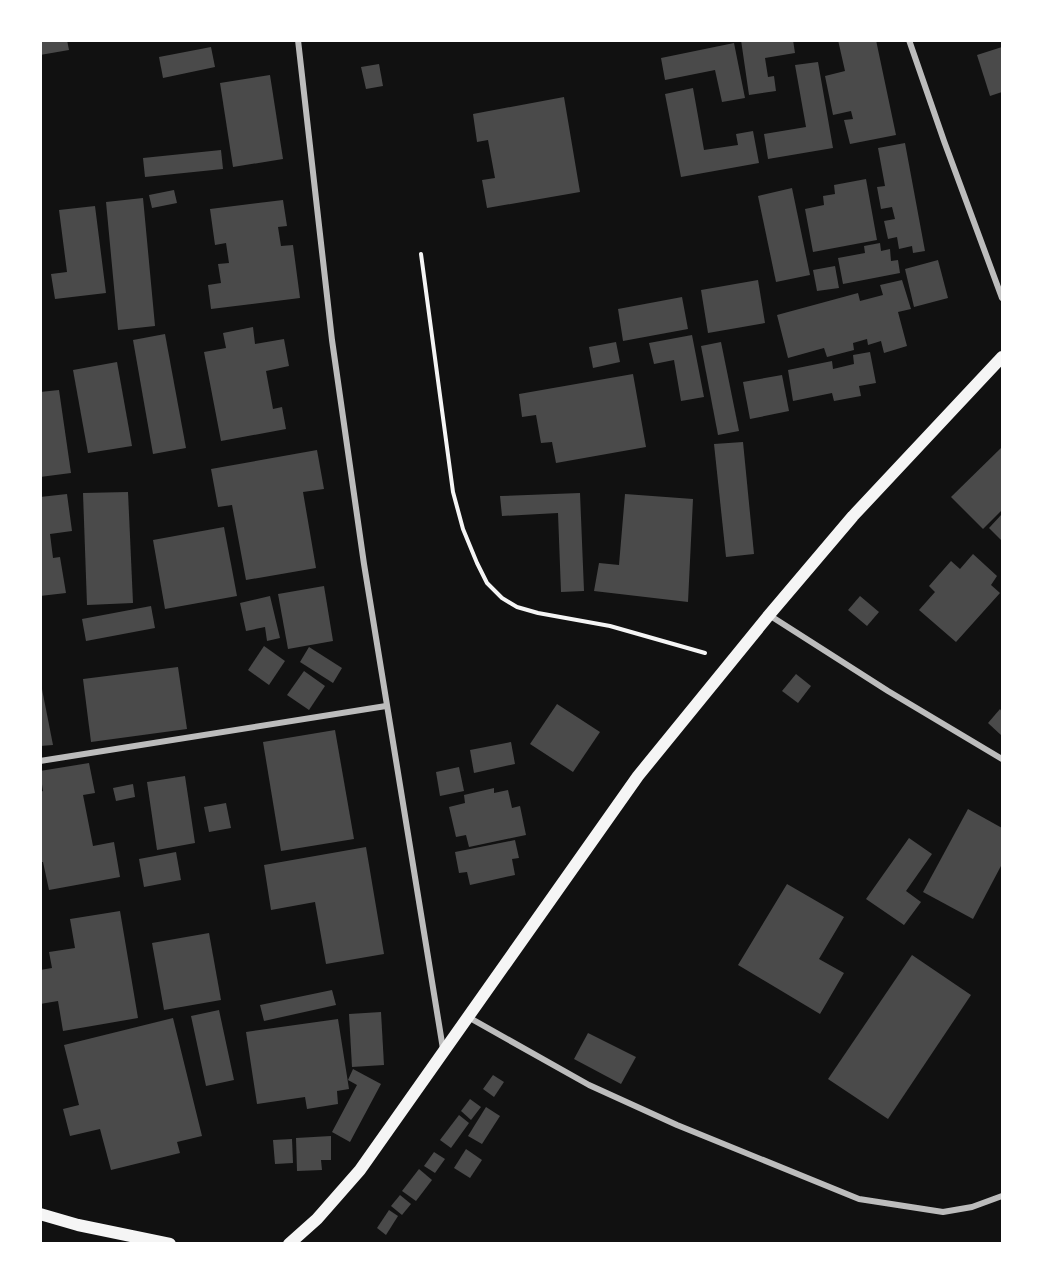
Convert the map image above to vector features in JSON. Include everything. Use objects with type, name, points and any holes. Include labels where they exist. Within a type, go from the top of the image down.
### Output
[{"type":"main road","points":[[289,1244],[317,1219],[360,1170],[638,776],[853,516],[1002,357]]},
{"type":"main road","points":[[40,1214],[78,1225],[170,1244]]},
{"type":"street","points":[[298,40],[332,340],[386,706],[443,1051]]},
{"type":"street","points":[[909,40],[1002,298]]},
{"type":"street","points":[[769,615],[888,691],[1002,759]]},
{"type":"street","points":[[40,761],[386,706]]},
{"type":"street","points":[[467,1017],[589,1085],[677,1125],[859,1199],[943,1212],[972,1207],[1002,1196]]},
{"type":"path","points":[[421,254],[453,492],[464,529],[487,583],[502,598],[517,607],[610,626],[732,660]]},
{"type":"building","points":[[40,40],[67,40],[69,50],[40,55]]},
{"type":"building","points":[[741,40],[793,40],[795,53],[765,58],[768,77],[774,76],[776,91],[749,95]]},
{"type":"building","points":[[838,40],[876,40],[896,135],[850,144],[844,120],[853,119],[851,111],[833,115],[825,76],[845,71]]},
{"type":"building","points":[[734,43],[745,98],[722,102],[715,70],[665,80],[661,58]]},
{"type":"building","points":[[211,47],[215,67],[163,78],[159,57]]},
{"type":"building","points":[[1002,47],[1002,92],[990,96],[977,55]]},
{"type":"building","points":[[818,62],[833,148],[768,159],[764,134],[806,127],[795,65]]},
{"type":"building","points":[[379,64],[383,86],[366,89],[361,67]]},
{"type":"building","points":[[270,75],[283,159],[233,167],[220,83]]},
{"type":"building","points":[[693,88],[704,150],[738,145],[736,134],[753,131],[759,163],[681,177],[665,94]]},
{"type":"building","points":[[564,97],[580,192],[487,208],[482,180],[495,178],[488,140],[477,142],[473,114]]},
{"type":"building","points":[[905,143],[925,251],[913,253],[912,246],[899,249],[897,237],[888,239],[884,221],[895,219],[892,207],[881,209],[877,187],[885,186],[878,148]]},
{"type":"building","points":[[221,150],[223,169],[145,177],[143,158]]},
{"type":"building","points":[[866,179],[877,240],[813,252],[805,209],[824,205],[823,196],[835,194],[834,185]]},
{"type":"building","points":[[792,188],[810,275],[776,282],[758,196]]},
{"type":"building","points":[[174,190],[177,203],[152,208],[149,195]]},
{"type":"building","points":[[143,198],[155,326],[118,330],[106,202]]},
{"type":"building","points":[[283,200],[287,226],[278,227],[281,246],[293,245],[300,298],[211,309],[208,285],[221,283],[218,264],[229,263],[226,243],[215,245],[210,209]]},
{"type":"building","points":[[95,206],[106,293],[55,299],[51,274],[67,272],[59,210]]},
{"type":"building","points":[[880,243],[881,251],[890,249],[891,261],[898,260],[900,273],[843,284],[838,258],[865,253],[864,246]]},
{"type":"building","points":[[938,260],[948,298],[914,307],[905,269]]},
{"type":"building","points":[[835,266],[839,288],[817,291],[813,270]]},
{"type":"building","points":[[758,280],[765,323],[708,333],[701,290]]},
{"type":"building","points":[[902,280],[911,309],[898,312],[907,346],[884,353],[881,341],[868,345],[867,339],[853,343],[854,350],[827,357],[824,348],[788,358],[777,315],[858,293],[860,301],[883,295],[880,285]]},
{"type":"building","points":[[682,297],[688,329],[623,341],[618,309]]},
{"type":"building","points":[[253,327],[255,344],[284,339],[289,366],[266,371],[273,409],[282,407],[286,429],[221,441],[204,352],[226,348],[223,333]]},
{"type":"building","points":[[165,334],[186,448],[153,454],[133,340]]},
{"type":"building","points":[[692,335],[704,397],[681,401],[674,360],[654,364],[649,343]]},
{"type":"building","points":[[616,342],[620,362],[593,368],[589,347]]},
{"type":"building","points":[[721,342],[739,431],[718,435],[701,346]]},
{"type":"building","points":[[870,352],[876,383],[859,386],[861,396],[834,401],[832,393],[793,401],[788,370],[832,361],[833,369],[854,364],[853,355]]},
{"type":"building","points":[[117,362],[132,446],[88,453],[73,370]]},
{"type":"building","points":[[633,374],[646,447],[556,463],[552,442],[541,443],[536,415],[522,417],[519,394]]},
{"type":"building","points":[[782,375],[789,411],[750,419],[743,382]]},
{"type":"building","points":[[59,390],[71,473],[40,477],[40,392]]},
{"type":"building","points":[[743,442],[754,554],[726,557],[714,444]]},
{"type":"building","points":[[1002,447],[1002,510],[983,529],[951,497]]},
{"type":"building","points":[[317,450],[324,489],[303,492],[316,568],[246,580],[232,505],[218,507],[211,469]]},
{"type":"building","points":[[128,492],[133,603],[87,605],[83,493]]},
{"type":"building","points":[[580,493],[584,591],[561,592],[558,513],[502,516],[500,496]]},
{"type":"building","points":[[67,494],[72,531],[50,534],[53,558],[60,557],[66,593],[40,596],[40,497]]},
{"type":"building","points":[[625,494],[693,499],[688,602],[594,591],[599,563],[619,565]]},
{"type":"building","points":[[1002,514],[1002,541],[989,528]]},
{"type":"building","points":[[224,527],[237,596],[165,609],[153,540]]},
{"type":"building","points":[[973,554],[997,576],[991,585],[1000,593],[956,642],[919,610],[935,592],[929,586],[951,561],[960,569]]},
{"type":"building","points":[[324,586],[333,641],[288,649],[278,594]]},
{"type":"building","points":[[270,596],[280,638],[267,641],[265,627],[246,631],[240,603]]},
{"type":"building","points":[[860,596],[879,612],[867,626],[848,610]]},
{"type":"building","points":[[151,606],[155,628],[86,641],[82,619]]},
{"type":"building","points":[[264,646],[285,661],[269,685],[248,670]]},
{"type":"building","points":[[309,647],[342,668],[333,683],[300,662]]},
{"type":"building","points":[[178,667],[187,729],[91,742],[83,679]]},
{"type":"building","points":[[304,671],[325,686],[309,710],[287,695]]},
{"type":"building","points":[[796,674],[811,686],[798,703],[782,691]]},
{"type":"building","points":[[40,679],[53,745],[40,746]]},
{"type":"building","points":[[557,704],[600,732],[573,772],[530,744]]},
{"type":"building","points":[[1000,709],[1002,712],[1002,736],[988,723]]},
{"type":"building","points":[[335,730],[354,839],[281,851],[263,742]]},
{"type":"building","points":[[511,742],[515,764],[474,773],[470,750]]},
{"type":"building","points":[[89,763],[95,793],[83,795],[93,846],[114,842],[120,877],[49,890],[43,862],[40,862],[40,792],[43,791],[40,771]]},
{"type":"building","points":[[459,767],[464,791],[440,796],[436,772]]},
{"type":"building","points":[[185,776],[195,843],[157,850],[147,782]]},
{"type":"building","points":[[133,784],[135,797],[116,801],[113,788]]},
{"type":"building","points":[[494,788],[494,793],[508,790],[512,808],[520,806],[526,835],[469,847],[466,835],[456,837],[449,807],[465,803],[464,795]]},
{"type":"building","points":[[226,803],[231,828],[209,832],[204,807]]},
{"type":"building","points":[[968,809],[1002,828],[1002,864],[973,919],[923,892]]},
{"type":"building","points":[[909,838],[932,854],[906,891],[921,902],[904,925],[866,899]]},
{"type":"building","points":[[515,840],[519,858],[512,859],[515,875],[470,885],[467,872],[459,873],[455,852]]},
{"type":"building","points":[[366,847],[384,954],[326,964],[315,902],[271,910],[264,865]]},
{"type":"building","points":[[176,852],[181,880],[144,887],[139,859]]},
{"type":"building","points":[[787,884],[844,917],[819,959],[844,973],[820,1014],[738,965]]},
{"type":"building","points":[[120,911],[138,1018],[63,1031],[58,1001],[40,1004],[40,970],[52,968],[49,952],[75,948],[70,919]]},
{"type":"building","points":[[209,933],[221,1000],[164,1010],[152,943]]},
{"type":"building","points":[[912,955],[971,995],[888,1119],[828,1079]]},
{"type":"building","points":[[332,990],[336,1005],[264,1021],[260,1005]]},
{"type":"building","points":[[219,1010],[234,1080],[206,1086],[191,1016]]},
{"type":"building","points":[[381,1012],[384,1065],[352,1067],[349,1014]]},
{"type":"building","points":[[173,1018],[202,1136],[177,1142],[180,1153],[111,1170],[100,1129],[70,1136],[63,1109],[79,1105],[64,1045]]},
{"type":"building","points":[[338,1019],[349,1089],[337,1091],[338,1104],[307,1109],[305,1097],[257,1104],[246,1032]]},
{"type":"building","points":[[588,1033],[636,1057],[621,1084],[574,1059]]},
{"type":"building","points":[[353,1069],[381,1084],[350,1142],[332,1132],[357,1085],[348,1080]]},
{"type":"building","points":[[493,1075],[504,1082],[494,1097],[483,1089]]},
{"type":"building","points":[[470,1099],[481,1107],[471,1120],[461,1111]]},
{"type":"building","points":[[486,1107],[500,1116],[482,1144],[468,1136]]},
{"type":"building","points":[[459,1115],[469,1123],[451,1148],[440,1140]]},
{"type":"building","points":[[331,1136],[331,1160],[321,1160],[322,1170],[297,1171],[296,1138]]},
{"type":"building","points":[[292,1139],[293,1163],[275,1164],[273,1140]]},
{"type":"building","points":[[466,1149],[482,1160],[470,1178],[454,1168]]},
{"type":"building","points":[[434,1152],[445,1159],[435,1173],[424,1166]]},
{"type":"building","points":[[419,1169],[432,1180],[416,1201],[402,1191]]},
{"type":"building","points":[[400,1195],[411,1204],[402,1215],[391,1206]]},
{"type":"building","points":[[389,1210],[398,1216],[386,1235],[377,1228]]}]
